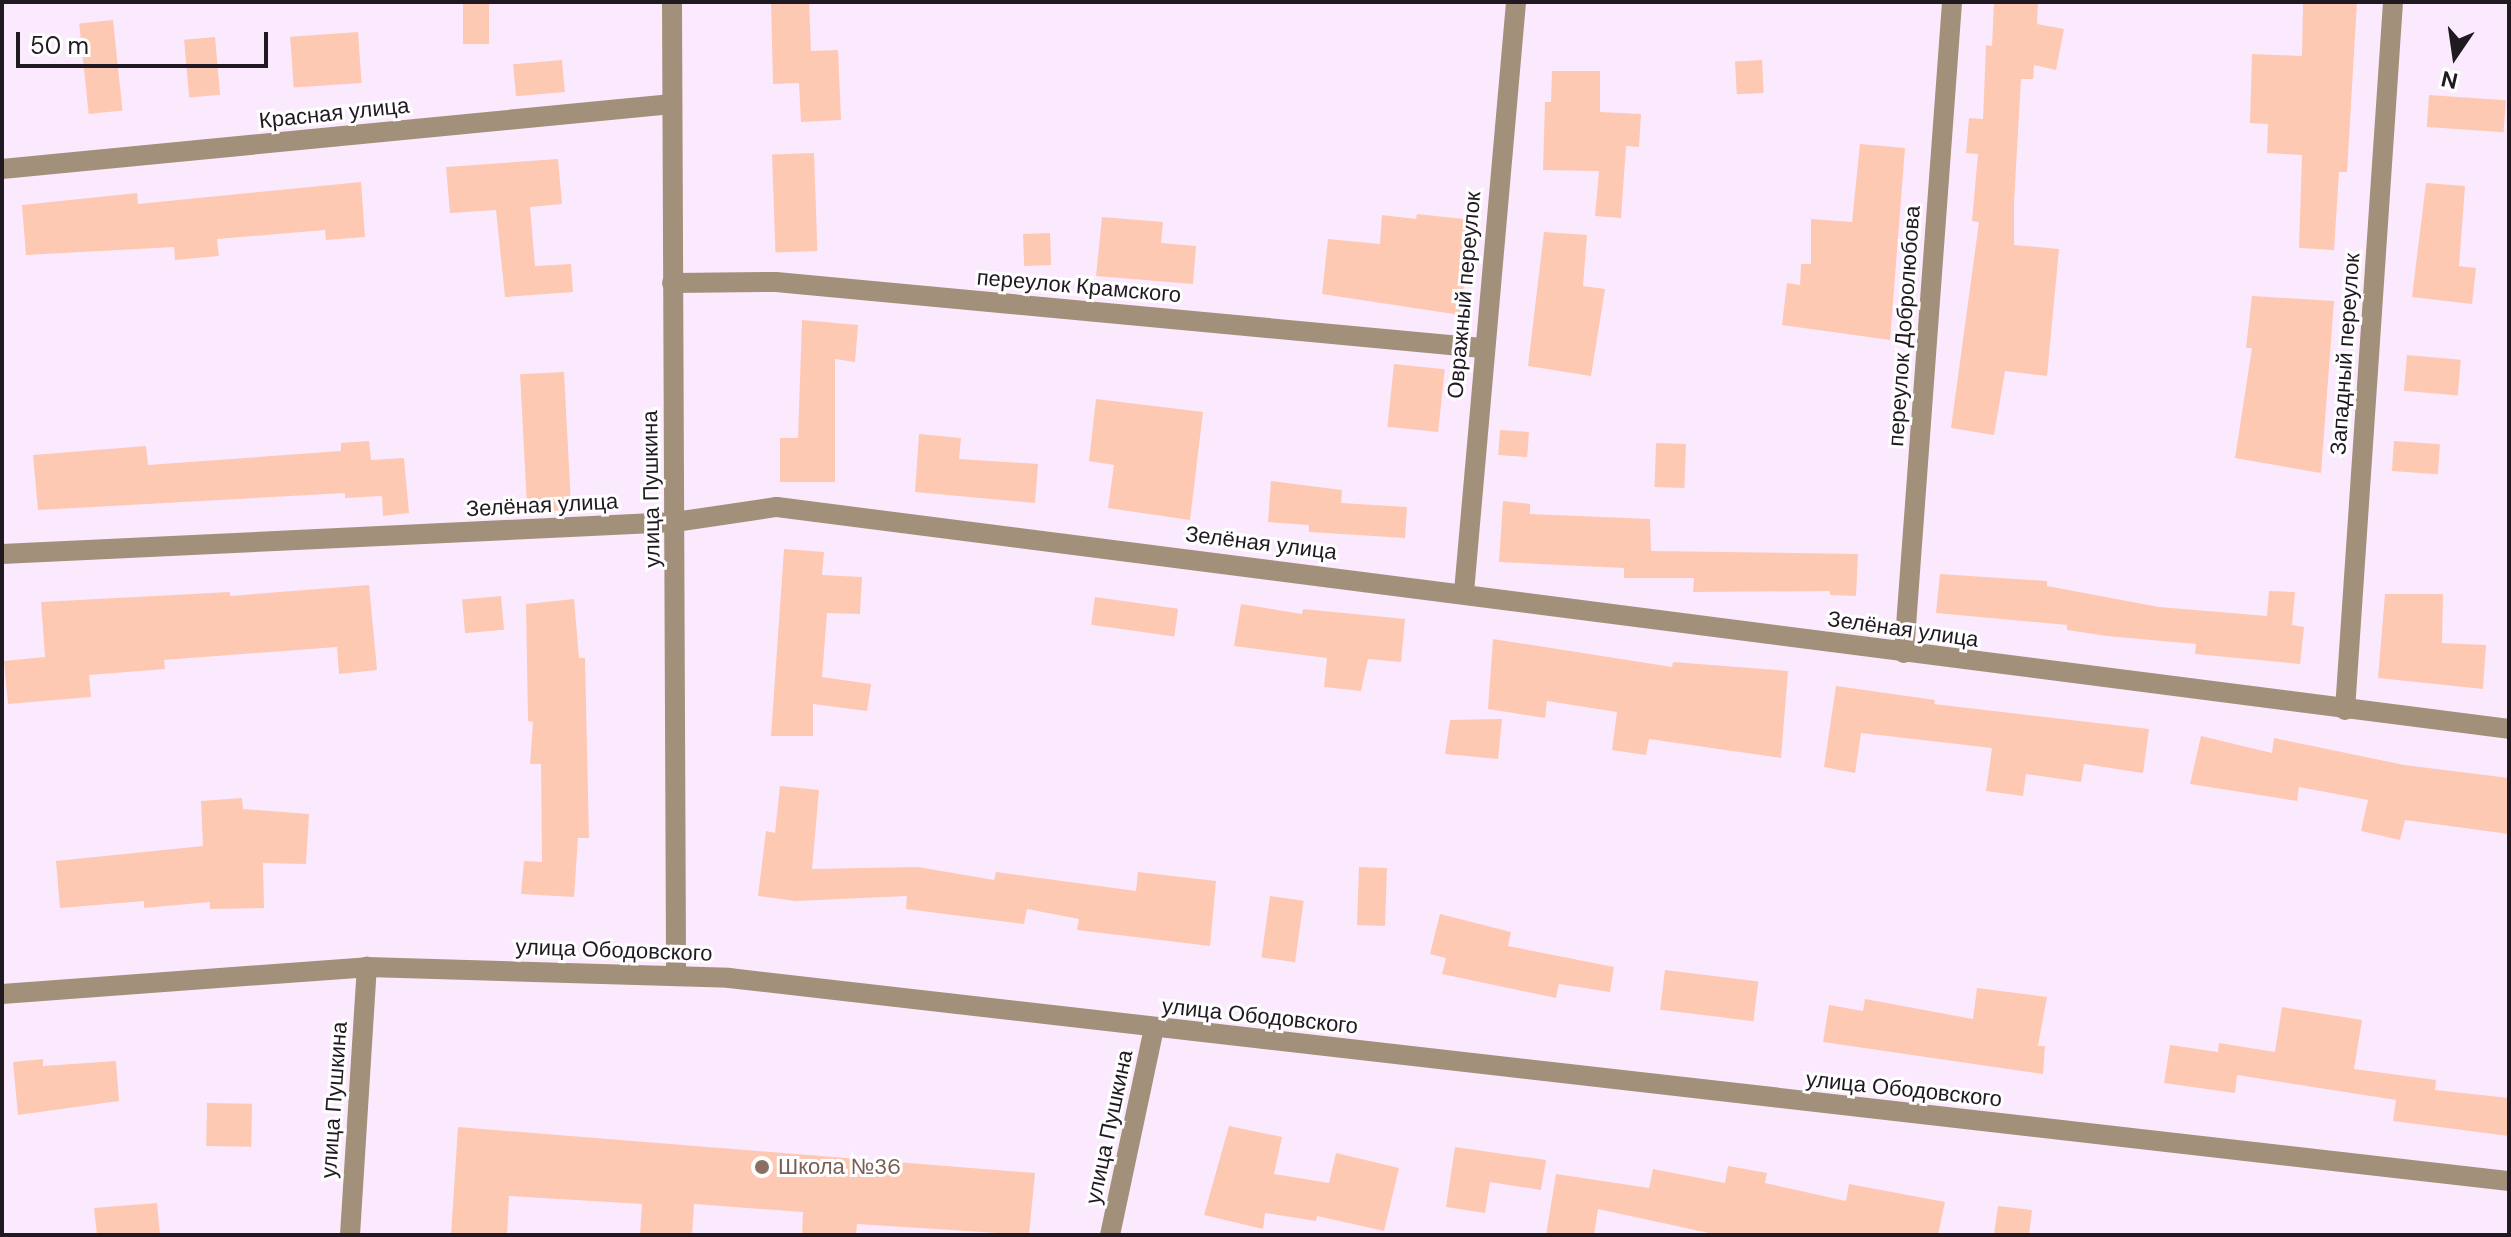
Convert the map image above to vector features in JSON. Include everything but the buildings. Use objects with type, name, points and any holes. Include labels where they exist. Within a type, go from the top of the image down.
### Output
[{"type":"street","name":"улица Пушкина","points":[[672,2],[676,976]]},
{"type":"street","name":"Овражный переулок","points":[[1464,592],[1482,348],[1516,2]]},
{"type":"street","name":"переулок Добролюбова","points":[[1904,653],[1952,2]]},
{"type":"street","name":"Западный переулок","points":[[2345,710],[2393,2]]},
{"type":"street","name":"Красная улица","points":[[2,169],[672,104]]},
{"type":"street","name":"переулок Крамского","points":[[672,283],[776,282],[1482,348]]},
{"type":"street","name":"Зелёная улица","points":[[2,554],[675,522],[777,507],[1464,592],[1904,653],[2509,729]]},
{"type":"street","name":"улица Пушкина","points":[[350,1235],[367,967]]},
{"type":"street","name":"улица Ободовского","points":[[2,994],[367,967],[676,976],[2509,1181]]},
{"type":"street","name":"улица Пушкина","points":[[1110,1235],[1154,1028]]},
{"type":"place","name":"Школа №36","points":[[762,1167]]}]
